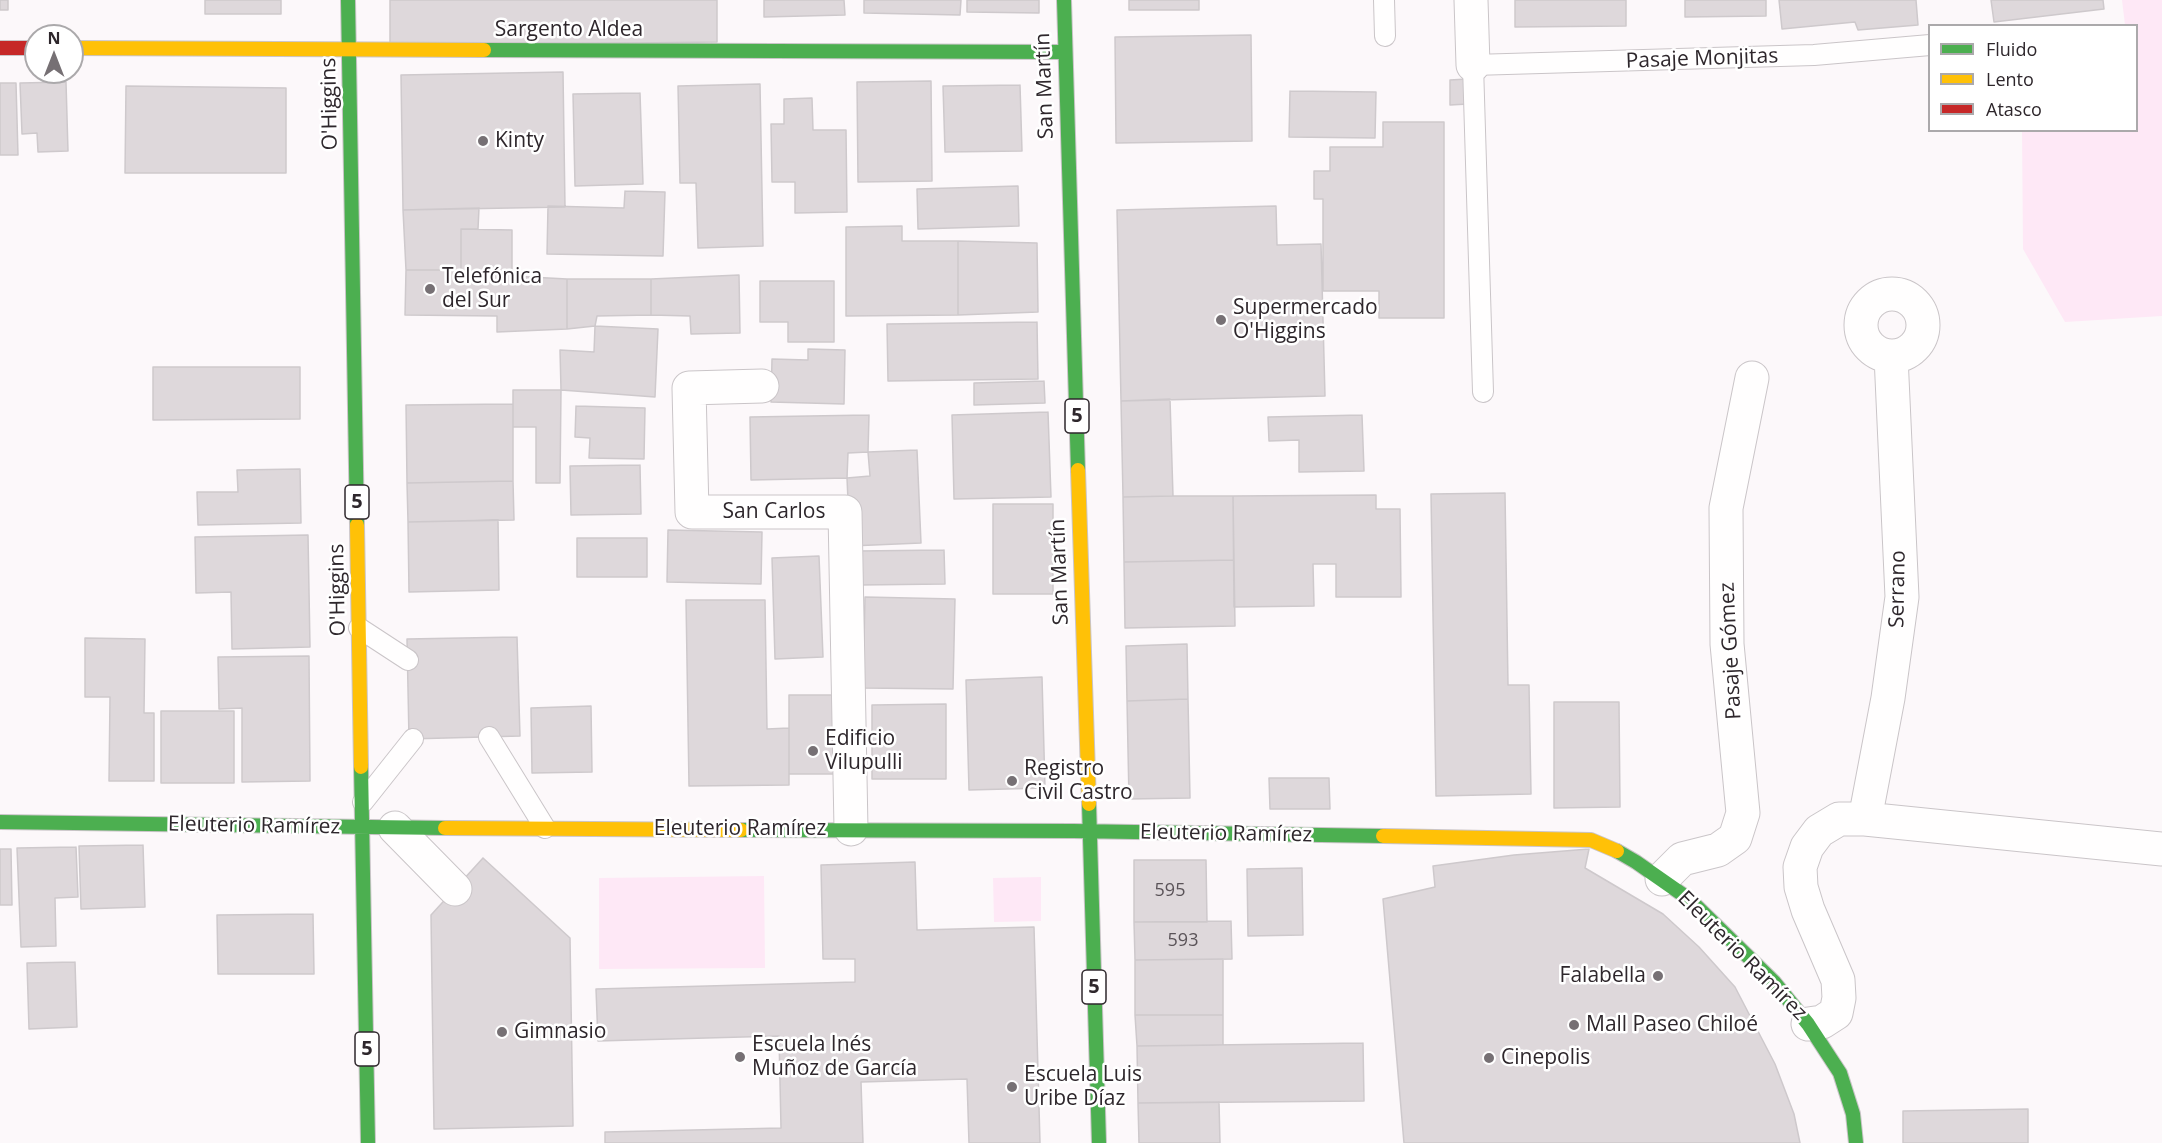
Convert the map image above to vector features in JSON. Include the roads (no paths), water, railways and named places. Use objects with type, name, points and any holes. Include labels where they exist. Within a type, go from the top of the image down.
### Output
[{"type":"main road","name":"O'Higgins","points":[[348,0],[368,1143]]},
{"type":"main road","name":"San Martín","points":[[1064,0],[1098,1143]]},
{"type":"main road","points":[[0,48],[24,48]]},
{"type":"main road","name":"Sargento Aldea","points":[[84,48],[1065,52]]},
{"type":"main road","name":"Eleuterio Ramírez","points":[[0,822],[395,828],[850,829],[1591,840],[1613,849],[1662,879],[1689,899],[1774,982],[1808,1024]]},
{"type":"main road","points":[[1808,1024],[1840,1073],[1853,1114],[1856,1143]]},
{"type":"street","points":[[1471,0],[1473,65]]},
{"type":"street","name":"Serrano","points":[[1864,819],[1888,698],[1902,597],[1891,356]]},
{"type":"street","name":"Pasaje Gómez","points":[[1662,879],[1682,859],[1718,850],[1735,838],[1743,813],[1727,644],[1726,508],[1752,378]]},
{"type":"street","name":"San Carlos","points":[[762,386],[689,388],[692,512],[845,512],[850,829]]},
{"type":"street","name":"Eleuterio Ramírez","points":[[1808,1024],[1822,1022],[1836,1013],[1839,998],[1838,981],[1808,910],[1801,887],[1800,867],[1807,847],[1819,831],[1839,819],[1864,819],[2162,849]]},
{"type":"street","points":[[395,828],[455,889]]},
{"type":"lane","points":[[1384,0],[1385,36]]},
{"type":"lane","name":"Pasaje Monjitas","points":[[1473,65],[1814,55],[1928,45]]},
{"type":"lane","points":[[1473,65],[1483,392]]},
{"type":"lane","points":[[359,628],[408,660]]},
{"type":"lane","points":[[489,737],[545,828]]},
{"type":"lane","points":[[362,803],[413,739]]},
{"type":"place","name":"Kinty","points":[[483,141]]},
{"type":"place","name":"Telefónica del Sur","points":[[430,289]]},
{"type":"place","name":"Supermercado O'Higgins","points":[[1221,320]]},
{"type":"place","name":"Edificio Vilupulli","points":[[813,751]]},
{"type":"place","name":"Registro Civil Castro","points":[[1012,781]]},
{"type":"place","name":"Falabella","points":[[1658,976]]},
{"type":"place","name":"Mall Paseo Chiloé","points":[[1574,1025]]},
{"type":"place","name":"Gimnasio","points":[[502,1032]]},
{"type":"place","name":"Escuela Inés Muñoz de García","points":[[740,1057]]},
{"type":"place","name":"Cinepolis","points":[[1489,1058]]},
{"type":"place","name":"Escuela Luis Uribe Díaz","points":[[1012,1087]]}]
